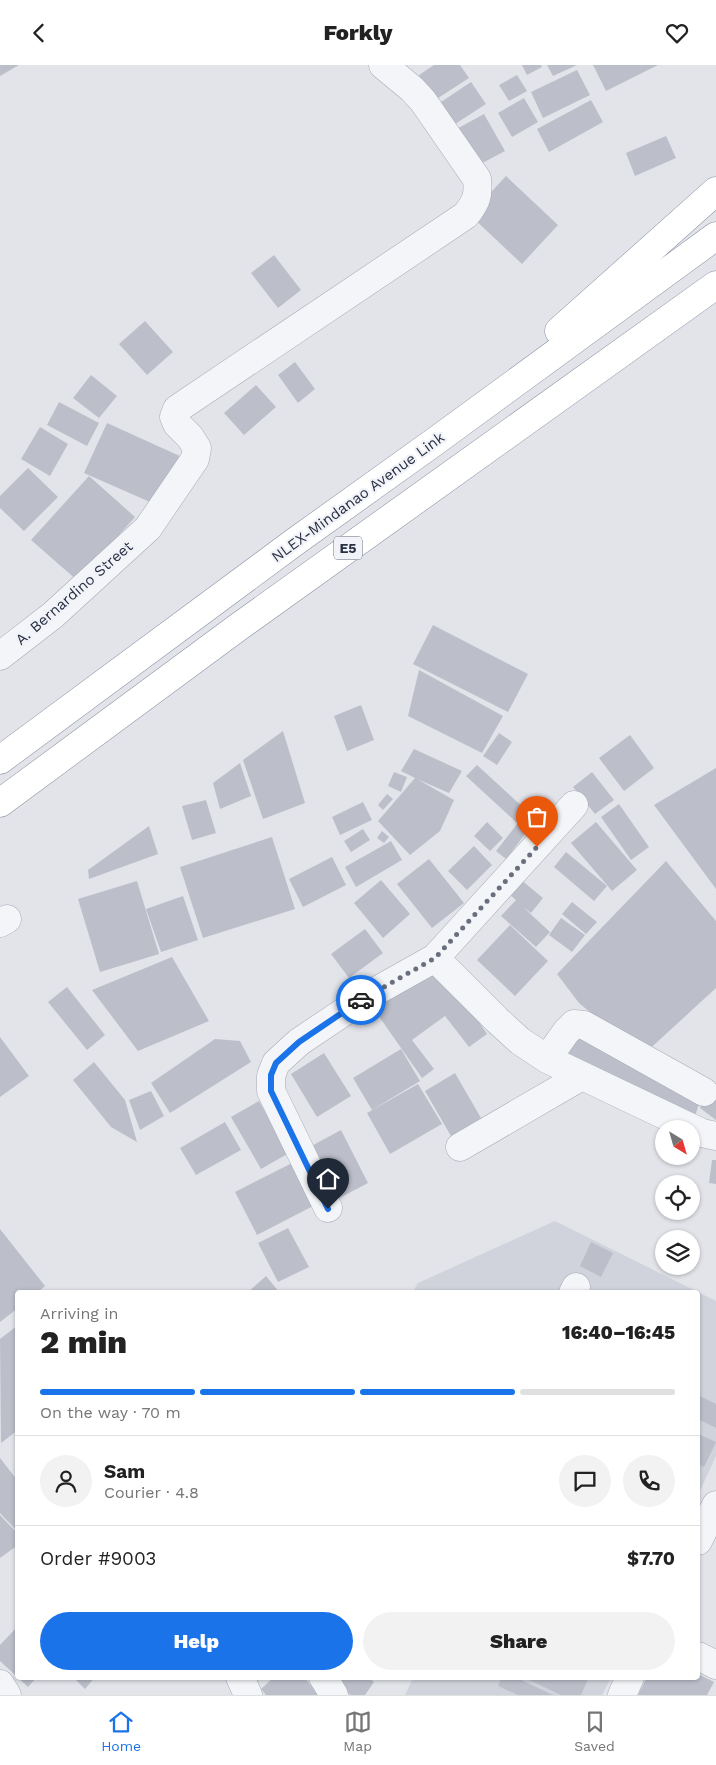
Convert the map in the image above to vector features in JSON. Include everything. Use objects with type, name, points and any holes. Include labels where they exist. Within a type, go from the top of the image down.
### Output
[{"type":"highway","points":[[437,440],[716,191]]},
{"type":"highway","name":"NLEX-Mindanao Avenue Link","points":[[0,759],[716,236]]},
{"type":"highway","name":"E5","points":[[0,803],[237,627],[710,290]]},
{"type":"street","name":"A. Bernardino Street","points":[[0,656],[53,615],[148,528],[196,459],[197,448],[190,437],[177,424],[174,417],[177,409],[466,215],[475,204],[479,192],[478,179],[423,101],[397,68]]},
{"type":"street","points":[[328,1209],[271,1091],[271,1075],[276,1063],[299,1042],[369,995],[435,958],[574,805]]},
{"type":"street","points":[[435,958],[496,1021],[520,1041],[547,1059],[702,1133],[716,1136]]},
{"type":"street","points":[[547,1059],[574,1024],[584,1025],[704,1092]]},
{"type":"street","points":[[460,1147],[582,1076]]},
{"type":"street","points":[[700,1537],[716,1505]]},
{"type":"street","points":[[700,1657],[716,1665]]},
{"type":"street","points":[[241,1680],[248,1695]]},
{"type":"street","points":[[325,1680],[334,1695]]},
{"type":"street","points":[[622,1695],[629,1680]]},
{"type":"street","points":[[0,1684],[7,1695]]},
{"type":"shaded area","points":[[555,1221],[655,1271],[655,1275],[664,1275],[694,1290],[414,1290],[418,1283]]},
{"type":"shaded area","points":[[700,1293],[716,1301],[716,1456],[700,1491]]},
{"type":"shaded area","points":[[412,1680],[610,1680],[602,1695],[405,1695]]},
{"type":"building","points":[[0,65],[19,65],[0,76]]},
{"type":"building","points":[[434,65],[460,65],[469,78],[435,100],[419,75]]},
{"type":"building","points":[[522,65],[541,65],[542,67],[527,75]]},
{"type":"building","points":[[547,65],[577,65],[553,76]]},
{"type":"building","points":[[593,65],[658,65],[606,91]]},
{"type":"building","points":[[577,70],[590,95],[543,118],[531,92]]},
{"type":"building","points":[[517,75],[527,91],[509,101],[499,85]]},
{"type":"building","points":[[471,82],[486,104],[449,128],[435,106]]},
{"type":"building","points":[[524,98],[538,122],[512,137],[498,113]]},
{"type":"building","points":[[591,100],[603,122],[549,152],[537,129]]},
{"type":"building","points":[[484,114],[505,151],[473,168],[453,131]]},
{"type":"building","points":[[666,136],[676,158],[635,176],[626,153]]},
{"type":"building","points":[[506,176],[558,225],[522,264],[470,215]]},
{"type":"building","points":[[274,255],[301,290],[278,308],[251,273]]},
{"type":"building","points":[[145,321],[173,352],[147,375],[119,344]]},
{"type":"building","points":[[295,362],[315,389],[298,403],[278,375]]},
{"type":"building","points":[[91,375],[117,396],[99,418],[73,398]]},
{"type":"building","points":[[256,385],[276,407],[244,435],[224,413]]},
{"type":"building","points":[[59,402],[99,423],[87,446],[47,425]]},
{"type":"building","points":[[107,423],[182,457],[159,506],[84,473]]},
{"type":"building","points":[[40,427],[68,444],[50,476],[21,459]]},
{"type":"building","points":[[28,468],[58,497],[24,531],[0,508],[0,496]]},
{"type":"building","points":[[89,476],[135,517],[78,581],[31,540]]},
{"type":"building","points":[[433,625],[528,674],[508,712],[413,664]]},
{"type":"building","points":[[419,670],[503,716],[482,753],[408,716]]},
{"type":"building","points":[[361,705],[374,740],[347,751],[334,716]]},
{"type":"building","points":[[283,731],[305,803],[263,819],[243,760]]},
{"type":"building","points":[[499,733],[512,742],[497,765],[483,756]]},
{"type":"building","points":[[630,735],[654,768],[624,791],[599,758]]},
{"type":"building","points":[[414,749],[462,771],[449,793],[417,779],[454,800],[440,831],[410,855],[378,821],[415,778],[401,771]]},
{"type":"building","points":[[240,763],[251,796],[220,809],[213,783]]},
{"type":"building","points":[[477,765],[527,811],[516,822],[466,776]]},
{"type":"building","points":[[716,768],[716,889],[654,805]]},
{"type":"building","points":[[394,772],[407,777],[401,792],[388,786]]},
{"type":"building","points":[[592,772],[614,800],[595,814],[573,787]]},
{"type":"building","points":[[387,794],[393,799],[383,810],[378,805]]},
{"type":"building","points":[[206,800],[216,833],[192,840],[182,806]]},
{"type":"building","points":[[363,802],[372,820],[340,835],[332,817]]},
{"type":"building","points":[[619,804],[649,847],[631,860],[601,817]]},
{"type":"building","points":[[525,814],[535,821],[506,859],[496,851]]},
{"type":"building","points":[[487,822],[503,838],[490,851],[474,836]]},
{"type":"building","points":[[596,822],[637,870],[612,891],[571,843]]},
{"type":"building","points":[[149,826],[158,854],[89,879],[88,870]]},
{"type":"building","points":[[363,829],[370,840],[351,852],[344,841]]},
{"type":"building","points":[[382,831],[389,837],[384,843],[377,838]]},
{"type":"building","points":[[272,837],[295,909],[203,938],[180,867]]},
{"type":"building","points":[[391,841],[402,860],[356,887],[345,867]]},
{"type":"building","points":[[474,846],[492,865],[467,890],[448,871]]},
{"type":"building","points":[[566,852],[607,886],[594,901],[554,867]]},
{"type":"building","points":[[332,857],[346,885],[303,907],[289,879]]},
{"type":"building","points":[[429,859],[464,903],[432,928],[397,884]]},
{"type":"building","points":[[666,861],[716,921],[716,988],[642,1056],[579,1003],[557,974]]},
{"type":"building","points":[[520,879],[543,898],[531,913],[523,907],[550,932],[536,947],[501,916],[516,900],[508,893]]},
{"type":"building","points":[[381,880],[410,914],[383,938],[354,903]]},
{"type":"building","points":[[137,881],[159,954],[100,972],[78,899]]},
{"type":"building","points":[[183,896],[198,940],[161,952],[146,909]]},
{"type":"building","points":[[572,902],[597,922],[586,934],[562,914]]},
{"type":"building","points":[[561,918],[585,935],[572,952],[549,935]]},
{"type":"building","points":[[510,925],[548,961],[515,996],[477,960]]},
{"type":"building","points":[[365,929],[383,953],[349,978],[331,954]]},
{"type":"building","points":[[172,957],[209,1021],[138,1051],[92,990]]},
{"type":"building","points":[[424,968],[451,980],[487,1034],[469,1047],[445,1016],[412,1040],[434,1069],[422,1078],[371,1005]]},
{"type":"building","points":[[67,987],[105,1035],[87,1050],[48,1002]]},
{"type":"building","points":[[571,1034],[700,1101],[694,1119],[556,1047]]},
{"type":"building","points":[[0,1037],[29,1076],[0,1097]]},
{"type":"building","points":[[215,1039],[240,1041],[251,1062],[170,1113],[151,1083]]},
{"type":"building","points":[[401,1049],[420,1081],[372,1110],[353,1078]]},
{"type":"building","points":[[324,1053],[351,1096],[317,1117],[291,1074]]},
{"type":"building","points":[[94,1062],[125,1100],[137,1142],[111,1127],[73,1080]]},
{"type":"building","points":[[455,1073],[481,1118],[451,1136],[425,1091]]},
{"type":"building","points":[[418,1084],[442,1124],[390,1154],[367,1113]]},
{"type":"building","points":[[716,1088],[716,1120],[700,1108]]},
{"type":"building","points":[[151,1091],[164,1116],[140,1130],[129,1100]]},
{"type":"building","points":[[259,1101],[289,1153],[261,1169],[231,1117]]},
{"type":"building","points":[[225,1122],[241,1150],[196,1175],[180,1148]]},
{"type":"building","points":[[341,1130],[368,1183],[332,1202],[306,1149]]},
{"type":"building","points":[[712,1160],[716,1160],[716,1184],[709,1183]]},
{"type":"building","points":[[296,1161],[317,1204],[257,1235],[235,1192]]},
{"type":"building","points":[[288,1228],[309,1267],[278,1282],[258,1243]]},
{"type":"building","points":[[0,1229],[45,1286],[40,1290],[15,1290],[15,1310],[0,1322]]},
{"type":"building","points":[[591,1242],[613,1253],[601,1277],[580,1266]]},
{"type":"building","points":[[266,1276],[278,1290],[250,1290]]},
{"type":"building","points":[[15,1327],[15,1432],[1,1443],[0,1339]]},
{"type":"building","points":[[700,1396],[716,1404],[716,1428],[700,1420]]},
{"type":"building","points":[[700,1435],[716,1442],[704,1467],[700,1465]]},
{"type":"building","points":[[0,1458],[15,1477],[15,1529],[0,1513]]},
{"type":"building","points":[[0,1515],[15,1531],[15,1547],[0,1558]]},
{"type":"building","points":[[15,1629],[15,1675],[0,1661],[0,1645]]},
{"type":"building","points":[[700,1675],[714,1682],[707,1695],[638,1695],[646,1680],[700,1680]]},
{"type":"building","points":[[20,1680],[34,1680],[28,1687]]},
{"type":"building","points":[[76,1680],[92,1680],[85,1689]]},
{"type":"building","points":[[271,1680],[306,1680],[319,1695],[266,1695],[261,1689]]},
{"type":"building","points":[[337,1680],[371,1680],[374,1682],[365,1695],[351,1695],[334,1684]]},
{"type":"building","points":[[501,1680],[521,1680],[553,1695],[518,1695],[498,1686]]},
{"type":"building","points":[[529,1680],[588,1680],[581,1695],[561,1695]]},
{"type":"way so far","points":[[361,1000],[435,958],[537,847]]},
{"type":"route","points":[[328,1209],[271,1091],[271,1075],[276,1063],[299,1042],[361,1000]]}]
